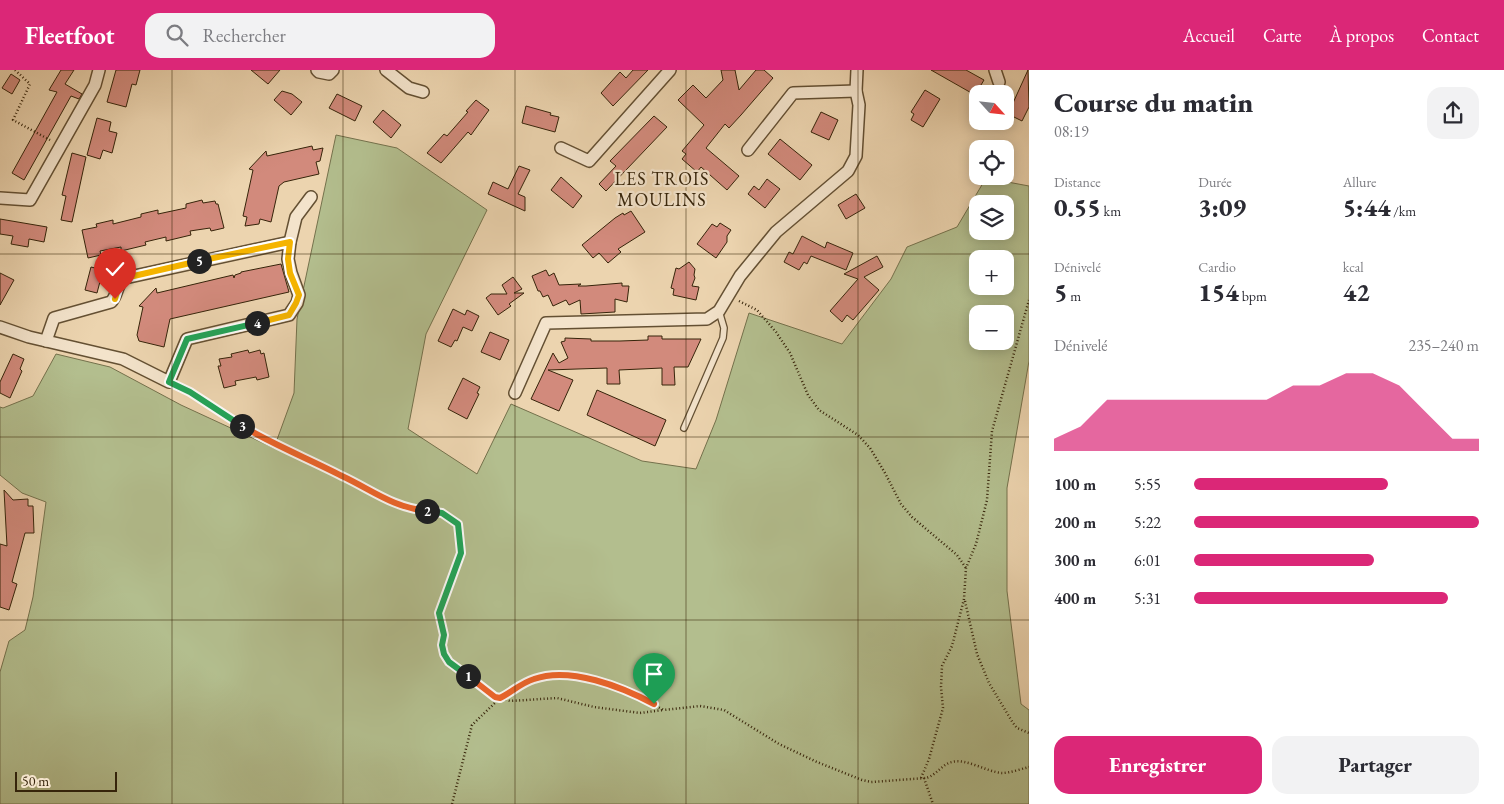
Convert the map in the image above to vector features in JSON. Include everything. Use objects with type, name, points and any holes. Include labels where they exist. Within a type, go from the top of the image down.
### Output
[{"type":"street","points":[[0,198],[30,200],[95,84],[99,70]]},
{"type":"street","points":[[317,70],[329,74],[333,70]]},
{"type":"street","points":[[386,70],[409,88],[423,92]]},
{"type":"street","points":[[560,148],[589,161],[670,70]]},
{"type":"street","points":[[515,393],[546,323],[707,319],[719,311],[727,294],[776,232],[848,171],[856,156],[859,105],[856,91],[857,70]]},
{"type":"street","points":[[995,70],[999,82]]},
{"type":"street","points":[[748,150],[793,94],[856,91]]},
{"type":"street","points":[[0,328],[122,359],[169,382],[187,339],[289,315],[299,295],[290,273],[288,259],[290,242],[296,217],[311,197]]},
{"type":"street","points":[[46,341],[54,318],[111,302],[115,299],[120,282],[125,278],[255,248],[290,242]]},
{"type":"lane","points":[[684,428],[723,338],[724,328],[719,311]]},
{"type":"path","points":[[15,70],[30,84],[13,120],[60,146]]},
{"type":"path","points":[[727,294],[757,310],[790,353],[808,395],[819,410],[858,435],[864,441],[885,473],[901,504],[912,518],[957,555],[966,568]]},
{"type":"path","points":[[932,804],[922,778],[943,708],[942,666],[952,646],[964,599],[966,568],[976,544],[987,500],[992,431],[1029,300]]},
{"type":"path","points":[[169,382],[190,392],[250,430],[352,480],[389,502],[413,509],[442,513],[458,524],[461,553],[439,613],[444,635],[442,645],[444,654],[449,662],[495,697],[510,701],[557,698],[594,708],[640,713],[700,706],[724,710],[779,744],[862,780],[885,781],[934,776],[953,761],[1003,773],[1029,767]]},
{"type":"path","points":[[964,599],[977,654],[989,683],[1013,723],[1017,728],[1029,733]]},
{"type":"path","points":[[452,804],[472,724],[500,698],[524,682],[540,677],[562,674],[578,675],[625,691],[664,710]]},
{"type":"green space","points":[[336,135],[397,148],[487,210],[426,334],[408,429],[477,474],[511,404],[642,461],[696,469],[716,420],[749,313],[842,344],[891,279],[907,247],[957,227],[969,207],[969,240],[1014,240],[1014,195],[976,195],[982,185],[1014,185],[1014,183],[1029,186],[1029,361],[1007,488],[1007,591],[1021,704],[1029,710],[1029,804],[0,804],[0,672],[9,641],[25,630],[33,597],[46,502],[22,493],[0,475],[0,407],[3,408],[33,396],[56,354],[110,367],[181,405],[274,448],[294,393],[297,319]]},
{"type":"building","points":[[61,70],[74,70],[65,84],[82,94],[79,99],[71,96],[24,180],[12,173],[57,92],[49,90]]},
{"type":"building","points":[[116,70],[140,70],[136,85],[132,84],[126,107],[107,102]]},
{"type":"building","points":[[251,70],[280,70],[268,84]]},
{"type":"building","points":[[633,70],[648,70],[613,106],[601,93],[620,72],[626,78]]},
{"type":"building","points":[[721,70],[735,70],[739,90],[756,70],[764,70],[773,78],[729,128],[725,124],[706,148],[739,176],[727,190],[701,167],[697,172],[682,159],[686,154],[682,151],[704,125],[678,100],[693,85],[706,98],[723,80]]},
{"type":"building","points":[[931,70],[966,70],[984,80],[981,85],[969,85],[969,92]]},
{"type":"building","points":[[1028,70],[1029,107],[1022,121],[1014,117],[1014,101]]},
{"type":"building","points":[[11,74],[20,80],[12,94],[2,88]]},
{"type":"building","points":[[925,90],[940,99],[923,127],[911,120],[914,114],[911,112]]},
{"type":"building","points":[[282,91],[292,94],[302,102],[291,115],[274,100]]},
{"type":"building","points":[[337,94],[362,106],[355,121],[329,108]]},
{"type":"building","points":[[476,100],[489,110],[471,135],[468,132],[441,163],[427,153],[444,134],[447,136]]},
{"type":"building","points":[[526,106],[559,117],[555,132],[522,123]]},
{"type":"building","points":[[383,110],[401,125],[391,138],[373,122]]},
{"type":"building","points":[[821,112],[838,120],[829,140],[811,132]]},
{"type":"building","points":[[654,116],[667,127],[606,191],[599,184],[616,166],[610,161]]},
{"type":"building","points":[[97,118],[111,122],[109,131],[117,133],[112,153],[103,150],[100,159],[87,155]]},
{"type":"building","points":[[780,139],[812,165],[800,180],[768,154]]},
{"type":"building","points":[[312,146],[313,150],[323,148],[320,161],[316,162],[319,174],[284,182],[279,186],[271,222],[260,219],[259,224],[245,226],[247,217],[243,216],[253,170],[249,169],[266,151],[267,156]]},
{"type":"building","points":[[72,153],[86,157],[72,222],[61,220],[66,196],[62,195]]},
{"type":"building","points":[[519,166],[530,170],[518,194],[525,197],[525,211],[488,194],[493,182],[508,189]]},
{"type":"building","points":[[561,177],[582,196],[573,208],[551,190]]},
{"type":"building","points":[[767,179],[780,189],[765,208],[748,194],[754,186],[759,190]]},
{"type":"building","points":[[856,194],[865,208],[846,219],[838,205]]},
{"type":"building","points":[[202,200],[203,203],[215,201],[218,204],[224,228],[211,231],[210,228],[190,231],[191,235],[166,241],[166,237],[145,242],[146,245],[121,251],[121,247],[100,251],[101,255],[88,258],[82,230],[97,227],[96,224],[113,220],[113,224],[141,217],[141,214],[158,210],[158,214],[186,208],[186,204]]},
{"type":"building","points":[[631,211],[645,232],[618,249],[621,252],[608,263],[599,253],[593,258],[582,245],[615,218]]},
{"type":"building","points":[[0,219],[47,227],[44,242],[29,239],[28,247],[11,244],[13,236],[0,234]]},
{"type":"building","points":[[720,223],[731,230],[727,236],[727,242],[716,258],[697,244],[712,224],[717,227]]},
{"type":"building","points":[[802,236],[825,248],[827,242],[853,253],[846,270],[811,256],[807,264],[804,262],[799,270],[784,262],[789,252],[793,254]]},
{"type":"building","points":[[877,256],[883,267],[864,277],[879,290],[853,320],[847,315],[842,322],[830,311],[858,279],[844,274]]},
{"type":"building","points":[[689,262],[695,269],[695,278],[692,286],[699,287],[696,300],[673,295],[674,289],[671,288],[676,268],[679,269]]},
{"type":"building","points":[[281,264],[289,292],[170,319],[164,347],[139,341],[137,335],[143,307],[139,306],[156,288],[157,293],[233,275],[234,278],[235,275],[241,272]]},
{"type":"building","points":[[91,267],[103,270],[97,293],[85,290]]},
{"type":"building","points":[[546,270],[549,276],[554,273],[559,285],[581,284],[578,286],[586,286],[622,283],[622,286],[629,286],[627,302],[615,299],[615,312],[581,314],[580,300],[569,305],[566,300],[553,306],[548,295],[543,297],[540,291],[538,291],[532,276]]},
{"type":"building","points":[[0,273],[14,280],[0,305]]},
{"type":"building","points":[[513,277],[522,289],[514,293],[524,293],[509,304],[511,306],[498,315],[486,298],[491,294],[507,294],[502,285]]},
{"type":"building","points":[[453,309],[465,315],[467,310],[479,316],[472,331],[463,327],[457,341],[455,340],[451,347],[438,341]]},
{"type":"building","points":[[490,332],[509,340],[500,360],[481,352]]},
{"type":"building","points":[[648,336],[662,336],[662,339],[701,339],[688,367],[674,367],[675,385],[662,385],[662,368],[619,370],[620,384],[607,384],[607,368],[548,370],[573,380],[559,411],[531,399],[553,353],[559,363],[568,358],[561,342],[565,341],[565,338],[591,339],[591,341],[620,341],[648,340]]},
{"type":"building","points":[[248,350],[249,353],[260,350],[261,354],[264,353],[269,377],[257,380],[256,377],[235,381],[236,385],[224,388],[218,366],[221,366],[219,359],[232,357],[231,354]]},
{"type":"building","points":[[13,354],[24,359],[20,369],[22,371],[10,398],[0,393],[0,382]]},
{"type":"building","points":[[463,378],[480,387],[477,393],[479,394],[467,419],[448,409]]},
{"type":"building","points":[[597,390],[666,420],[655,446],[587,415]]},
{"type":"building","points":[[4,490],[13,500],[28,499],[28,506],[33,506],[34,533],[25,533],[12,582],[17,584],[9,610],[0,607],[0,544],[7,546]]},
{"type":"district","name":"LES TROIS MOULINS","points":[[662,188]]},
{"type":"route","points":[[115,299],[120,282],[125,278],[255,248],[290,242],[288,259],[290,273],[299,295],[289,315],[187,339],[169,382],[190,392],[250,430],[352,480],[389,502],[413,509],[442,513],[458,524],[461,553],[439,613],[444,635],[442,645],[444,654],[449,662],[495,697],[500,698],[524,682],[532,679],[562,674],[578,675],[625,691],[654,704]]}]
